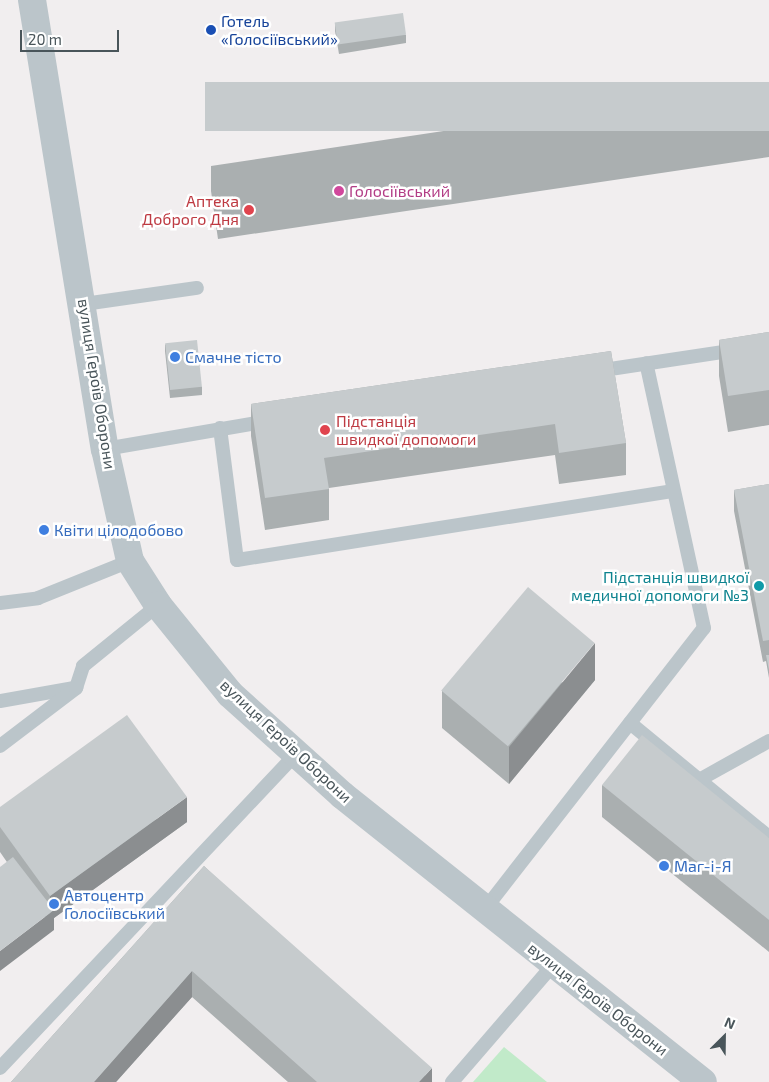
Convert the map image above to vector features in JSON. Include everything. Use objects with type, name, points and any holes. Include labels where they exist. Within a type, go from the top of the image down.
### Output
[{"type":"street","name":"вулиця Героїв Оборони","points":[[32,0],[84,304],[105,449],[130,561],[158,605],[230,694],[296,754],[485,909],[703,1082]]},
{"type":"lane","points":[[84,304],[197,288]]},
{"type":"lane","points":[[578,374],[769,345]]},
{"type":"lane","points":[[485,909],[704,628],[646,363]]},
{"type":"lane","points":[[105,449],[288,418]]},
{"type":"lane","points":[[220,428],[237,560],[674,491]]},
{"type":"lane","points":[[0,603],[38,598],[130,561]]},
{"type":"lane","points":[[0,746],[76,688],[83,666],[158,605]]},
{"type":"lane","points":[[0,701],[76,688]]},
{"type":"lane","points":[[630,724],[769,837]]},
{"type":"lane","points":[[699,780],[769,741]]},
{"type":"lane","points":[[0,1068],[296,754]]},
{"type":"lane","points":[[452,1082],[554,964]]},
{"type":"green space","points":[[504,1047],[547,1082],[473,1082]]},
{"type":"building","points":[[403,13],[406,35],[338,44],[335,23]]},
{"type":"building","points":[[205,82],[769,82],[769,131],[205,131]]},
{"type":"building","points":[[769,332],[769,390],[728,396],[719,340]]},
{"type":"building","points":[[197,340],[202,387],[170,390],[165,343]]},
{"type":"building","points":[[611,351],[626,443],[559,453],[555,424],[324,458],[329,489],[265,498],[251,404]]},
{"type":"building","name":"Підстанція швидкої медичної допомоги №3","points":[[769,484],[769,640],[763,641],[734,490]]},
{"type":"building","points":[[528,587],[595,643],[508,746],[441,690]]},
{"type":"building","points":[[766,655],[769,655],[769,670]]},
{"type":"building","points":[[127,715],[187,797],[50,896],[0,827],[0,807]]},
{"type":"building","points":[[642,735],[769,838],[769,920],[602,785]]},
{"type":"building","points":[[13,857],[54,910],[0,951],[0,867]]},
{"type":"building","points":[[204,866],[432,1068],[419,1082],[317,1082],[192,971],[94,1082],[11,1082]]},
{"type":"place","name":"Готель «Голосіївський»","points":[[211,30]]},
{"type":"place","name":"Голосіївський","points":[[339,191]]},
{"type":"place","name":"Аптека Доброго Дня","points":[[249,210]]},
{"type":"place","name":"Смачне тісто","points":[[175,357]]},
{"type":"place","name":"Підстанція швидкої допомоги","points":[[325,430]]},
{"type":"place","name":"Квіти цілодобово","points":[[44,530]]},
{"type":"place","name":"Підстанція швидкої медичної допомоги №3","points":[[759,586]]},
{"type":"place","name":"Маг-і-Я","points":[[664,866]]},
{"type":"place","name":"Автоцентр Голосіївський","points":[[54,904]]}]
